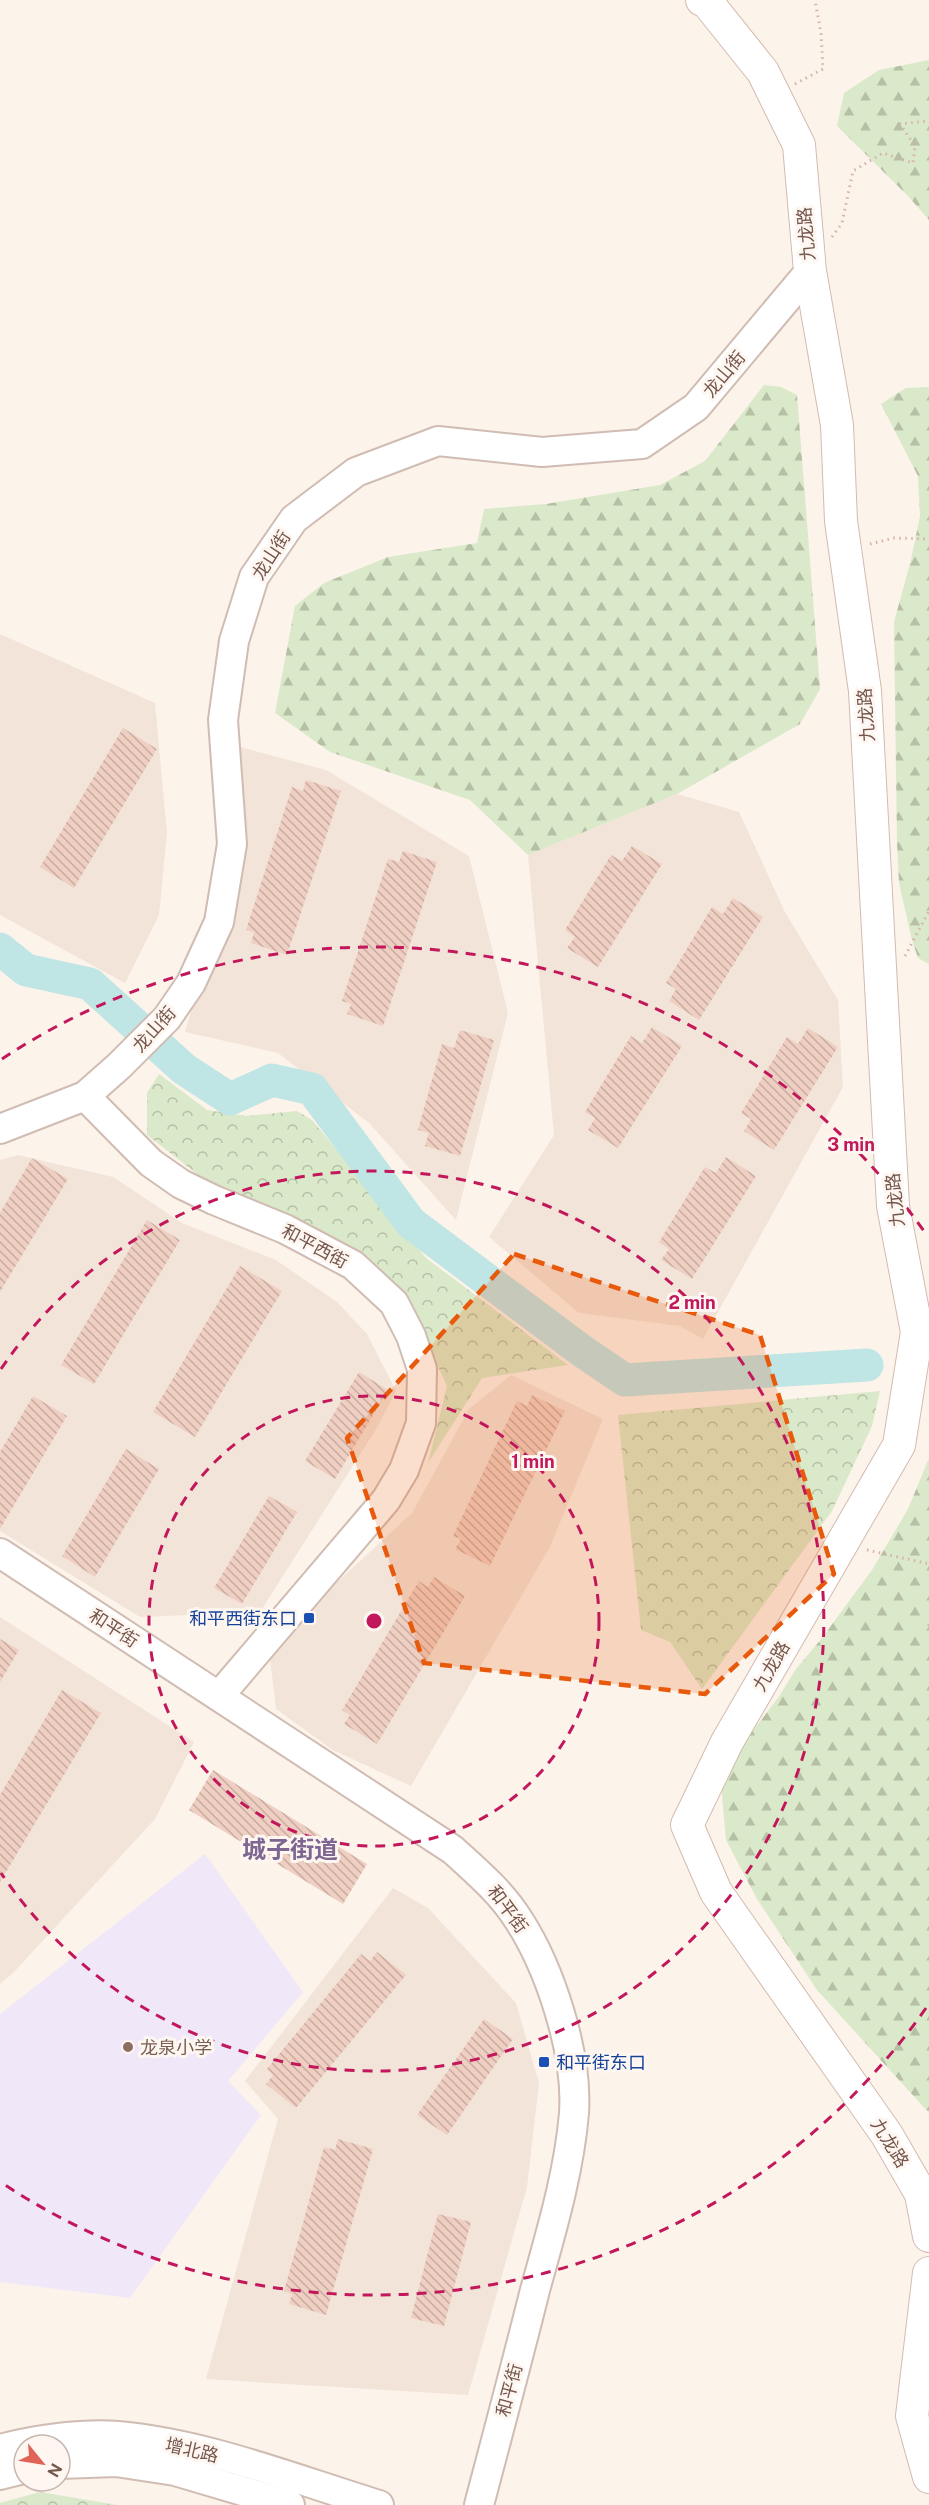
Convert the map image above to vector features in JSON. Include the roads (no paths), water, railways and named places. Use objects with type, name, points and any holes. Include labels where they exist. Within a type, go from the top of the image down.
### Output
[{"type":"main road","name":"九龙路","points":[[702,0],[707,2],[763,72],[798,145],[810,271],[837,425],[841,521],[865,691],[893,1206],[917,1332],[899,1445],[728,1742],[687,1825],[716,1893],[887,2135],[921,2194],[929,2236]]},
{"type":"main road","points":[[929,2273],[912,2416],[929,2477]]},
{"type":"street","name":"龙山街","points":[[0,1129],[85,1096],[167,1018],[191,983],[219,922],[232,844],[223,720],[234,641],[254,577],[294,519],[356,472],[438,441],[542,452],[642,444],[696,407],[810,271]]},
{"type":"street","name":"和平西街","points":[[85,1096],[151,1163],[181,1184],[214,1200],[285,1228],[352,1265],[394,1303],[411,1335],[422,1369],[421,1423],[404,1470],[386,1500],[219,1696]]},
{"type":"street","name":"和平街","points":[[0,1553],[401,1814],[461,1857],[486,1880],[518,1918],[538,1956],[551,1989],[570,2060],[574,2111],[568,2153],[553,2223],[479,2505]]},
{"type":"street","name":"增北路","points":[[0,2449],[41,2440],[116,2436],[189,2447],[379,2505]]},
{"type":"street","name":"增北路","points":[[72,2464],[116,2462],[175,2471],[290,2505]]},
{"type":"waterway","points":[[0,949],[26,970],[90,984],[184,1069],[230,1099],[272,1080],[312,1089],[411,1223],[582,1351],[625,1380],[867,1365]]},
{"type":"place","name":"和平西街东口","points":[[309,1618]]},
{"type":"place","name":"龙泉小学","points":[[128,2047]]},
{"type":"place","name":"和平街东口","points":[[544,2062]]},
{"type":"district","name":"城子街道","points":[[290,1849]]}]
